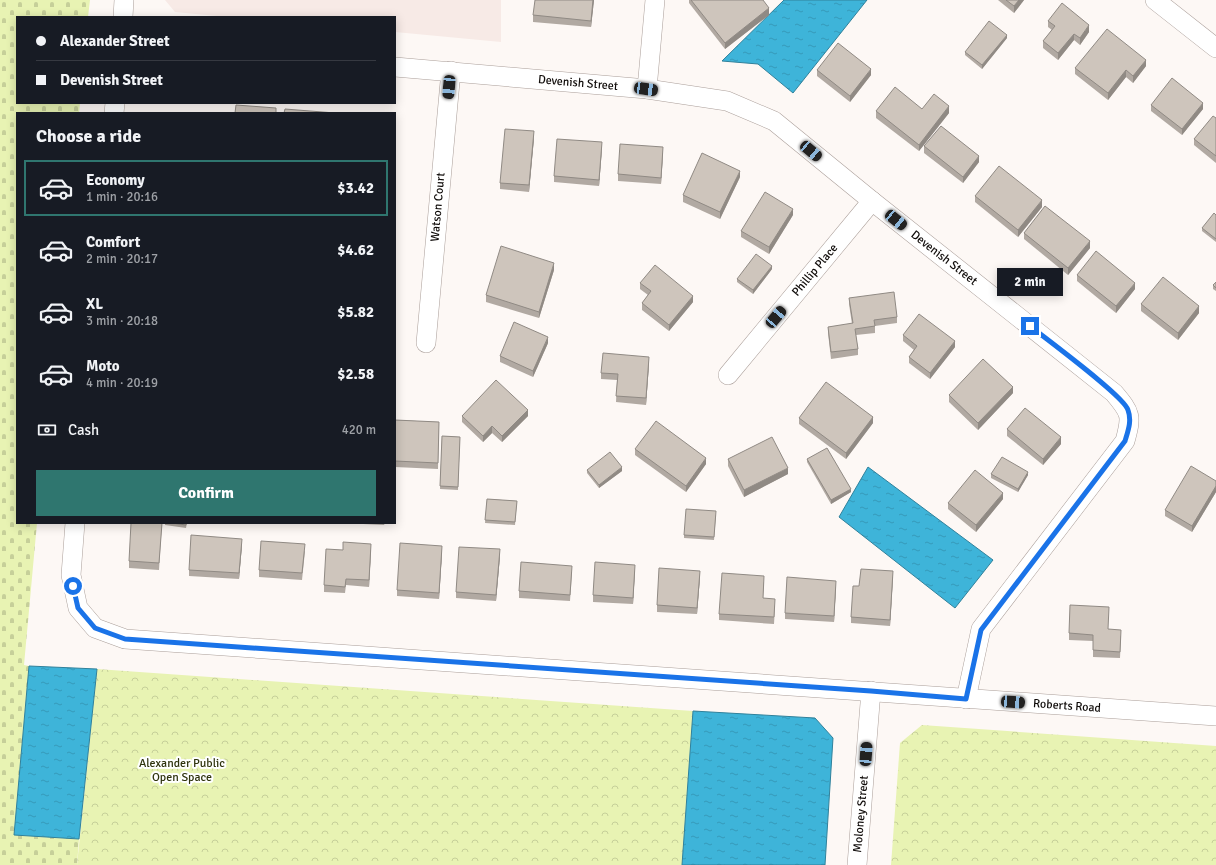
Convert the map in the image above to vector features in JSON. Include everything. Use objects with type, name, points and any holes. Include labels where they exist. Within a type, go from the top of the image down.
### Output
[{"type":"street","points":[[123,16],[124,0]]},
{"type":"street","points":[[646,89],[655,0]]},
{"type":"street","points":[[1155,0],[1216,48]]},
{"type":"street","name":"Devenish Street","points":[[396,67],[646,89],[727,101],[774,121],[872,201],[1114,393],[1128,410],[1130,425],[1125,441],[981,630],[966,699]]},
{"type":"street","name":"Watson Court","points":[[426,343],[451,72]]},
{"type":"street","name":"Phillip Place","points":[[728,375],[872,201]]},
{"type":"street","name":"Roberts Road","points":[[76,524],[71,575],[78,608],[95,628],[125,639],[1216,716]]},
{"type":"street","name":"Moloney Street","points":[[857,865],[871,691]]},
{"type":"shaded area","points":[[165,0],[501,0],[501,42],[396,32],[396,16],[217,16],[175,12]]},
{"type":"green space","points":[[0,0],[90,0],[88,16],[16,16],[16,104],[80,104],[79,112],[16,112],[16,524],[37,524],[24,665],[29,666],[14,834],[79,839],[77,865],[0,865]]},
{"type":"green space","name":"Alexander Public Open Space","points":[[97,669],[693,711],[682,865],[77,865]]},
{"type":"green space","points":[[922,725],[1216,746],[1216,865],[891,865],[900,743]]},
{"type":"water","points":[[784,0],[867,0],[793,93],[758,64],[722,61]]},
{"type":"water","points":[[868,467],[993,560],[955,608],[839,517]]},
{"type":"water","points":[[29,666],[97,669],[79,839],[14,835]]},
{"type":"water","points":[[693,711],[815,718],[833,738],[825,865],[682,865]]},
{"type":"building","points":[[535,0],[593,0],[591,21],[533,15]]},
{"type":"building","points":[[691,0],[763,0],[769,8],[725,43]]},
{"type":"building","points":[[1006,0],[1019,0],[1014,6]]},
{"type":"building","points":[[1062,3],[1089,25],[1080,38],[1074,34],[1058,53],[1043,41],[1055,26],[1048,21]]},
{"type":"building","points":[[989,21],[1007,35],[982,65],[965,52]]},
{"type":"building","points":[[1107,29],[1146,60],[1133,76],[1126,70],[1108,93],[1075,68]]},
{"type":"building","points":[[838,43],[871,69],[850,96],[817,70]]},
{"type":"building","points":[[1172,78],[1203,103],[1182,129],[1151,105]]},
{"type":"building","points":[[895,87],[922,109],[934,94],[949,106],[919,145],[876,111]]},
{"type":"building","points":[[236,105],[276,108],[276,112],[235,112]]},
{"type":"building","points":[[285,109],[322,112],[284,112]]},
{"type":"building","points":[[1213,116],[1216,118],[1216,156],[1194,139]]},
{"type":"building","points":[[941,126],[979,156],[963,177],[924,146]]},
{"type":"building","points":[[505,129],[534,131],[529,185],[500,183]]},
{"type":"building","points":[[557,139],[602,142],[599,180],[554,176]]},
{"type":"building","points":[[620,144],[663,147],[661,178],[618,174]]},
{"type":"building","points":[[702,153],[740,171],[720,212],[683,195]]},
{"type":"building","points":[[999,166],[1042,200],[1018,230],[975,196]]},
{"type":"building","points":[[765,192],[793,209],[769,247],[741,231]]},
{"type":"building","points":[[1045,206],[1090,241],[1068,268],[1024,233]]},
{"type":"building","points":[[1214,213],[1216,215],[1216,239],[1202,228]]},
{"type":"building","points":[[501,246],[554,263],[539,312],[486,295]]},
{"type":"building","points":[[1096,251],[1135,283],[1116,306],[1077,275]]},
{"type":"building","points":[[756,254],[772,266],[753,290],[737,279]]},
{"type":"building","points":[[655,265],[693,296],[669,325],[642,303],[651,291],[640,283]]},
{"type":"building","points":[[1163,277],[1199,306],[1178,333],[1141,304]]},
{"type":"building","points":[[894,292],[897,317],[874,320],[875,326],[855,329],[858,349],[831,352],[828,327],[853,323],[849,298]]},
{"type":"building","points":[[919,314],[955,341],[930,373],[909,357],[917,346],[903,335]]},
{"type":"building","points":[[514,322],[548,337],[533,371],[500,356]]},
{"type":"building","points":[[603,353],[649,357],[646,398],[616,396],[618,374],[601,373]]},
{"type":"building","points":[[983,359],[1013,387],[978,423],[949,395]]},
{"type":"building","points":[[496,380],[528,410],[502,436],[492,426],[483,436],[462,416]]},
{"type":"building","points":[[826,382],[873,417],[846,453],[799,418]]},
{"type":"building","points":[[1025,408],[1061,437],[1043,459],[1007,429]]},
{"type":"building","points":[[396,420],[439,422],[438,463],[396,461]]},
{"type":"building","points":[[656,421],[706,458],[686,486],[635,449]]},
{"type":"building","points":[[442,436],[460,437],[458,487],[440,486]]},
{"type":"building","points":[[772,437],[788,468],[744,490],[728,459]]},
{"type":"building","points":[[827,448],[851,489],[831,500],[807,459]]},
{"type":"building","points":[[610,452],[622,467],[599,485],[587,470]]},
{"type":"building","points":[[1002,457],[1028,472],[1018,489],[991,474]]},
{"type":"building","points":[[1191,466],[1216,481],[1216,486],[1192,526],[1165,510]]},
{"type":"building","points":[[975,470],[1003,493],[976,525],[948,503]]},
{"type":"building","points":[[487,499],[517,501],[515,522],[485,520]]},
{"type":"building","points":[[686,509],[716,511],[714,537],[684,535]]},
{"type":"building","points":[[131,524],[162,524],[159,563],[129,561]]},
{"type":"building","points":[[191,535],[242,539],[239,573],[189,570]]},
{"type":"building","points":[[261,541],[305,544],[302,573],[259,570]]},
{"type":"building","points":[[343,542],[371,544],[369,580],[346,579],[345,587],[324,585],[326,549],[343,550]]},
{"type":"building","points":[[400,543],[442,546],[439,593],[397,590]]},
{"type":"building","points":[[459,547],[500,549],[496,595],[456,592]]},
{"type":"building","points":[[521,562],[572,566],[570,595],[519,591]]},
{"type":"building","points":[[595,562],[635,565],[633,598],[593,595]]},
{"type":"building","points":[[659,568],[700,571],[697,608],[657,605]]},
{"type":"building","points":[[861,569],[893,571],[890,620],[851,617],[853,586],[859,586]]},
{"type":"building","points":[[722,573],[764,576],[763,598],[775,599],[774,617],[719,614]]},
{"type":"building","points":[[787,577],[836,581],[834,616],[785,613]]},
{"type":"building","points":[[1070,605],[1109,607],[1108,629],[1121,630],[1120,652],[1093,650],[1093,635],[1069,633]]},
{"type":"route","points":[[73,586],[78,608],[95,628],[125,639],[871,691],[966,699],[981,630],[1125,441],[1130,425],[1128,410],[1114,393],[1030,326]]}]
